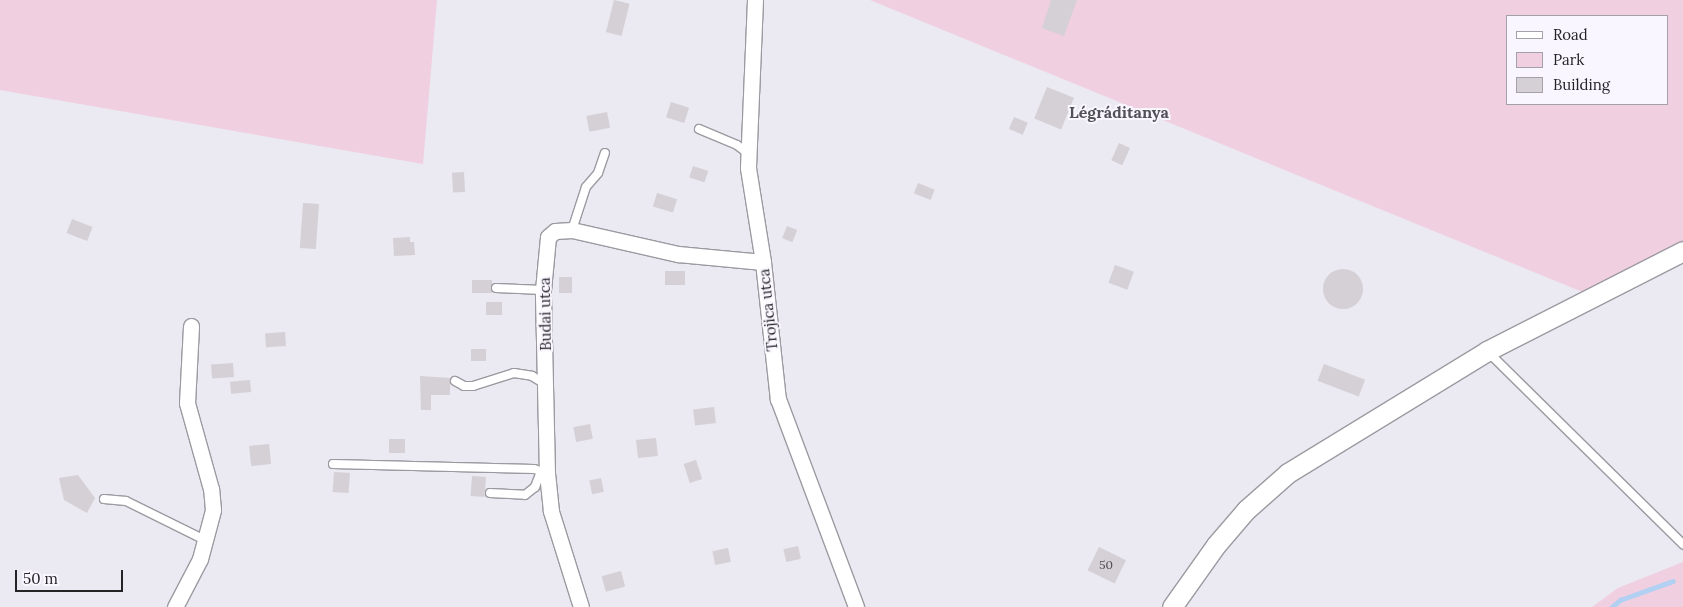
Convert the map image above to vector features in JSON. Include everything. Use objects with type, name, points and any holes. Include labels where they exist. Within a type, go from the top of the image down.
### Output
[{"type":"street","name":"Trojica utca","points":[[755,0],[749,154],[778,399],[856,607]]},
{"type":"street","name":"Budai utca","points":[[581,607],[551,511],[544,472],[546,385],[543,290],[548,237],[555,231],[572,230],[678,254],[763,262]]},
{"type":"street","points":[[1172,607],[1216,545],[1246,510],[1288,473],[1487,351],[1683,251]]},
{"type":"street","points":[[175,607],[207,541],[213,510],[212,489],[187,403],[186,371],[191,326]]},
{"type":"lane","points":[[698,129],[737,145],[749,154]]},
{"type":"lane","points":[[572,230],[586,187],[598,173],[605,153]]},
{"type":"lane","points":[[496,288],[543,290]]},
{"type":"lane","points":[[1487,351],[1683,544]]},
{"type":"lane","points":[[456,381],[464,386],[473,386],[514,373],[532,376],[546,385]]},
{"type":"lane","points":[[333,464],[544,472],[535,487],[525,495],[490,493]]},
{"type":"lane","points":[[104,499],[126,501],[207,541]]},
{"type":"green space","points":[[0,0],[437,0],[423,164],[0,90]]},
{"type":"green space","points":[[870,0],[1683,0],[1683,241],[1585,293]]},
{"type":"green space","points":[[1683,562],[1683,607],[1592,607],[1618,588]]},
{"type":"building","points":[[614,0],[630,4],[622,36],[606,32]]},
{"type":"building","points":[[1051,0],[1077,0],[1064,36],[1042,28]]},
{"type":"building","points":[[1047,87],[1074,98],[1061,129],[1034,119]]},
{"type":"building","points":[[671,102],[689,108],[684,123],[666,117]]},
{"type":"building","points":[[607,112],[610,128],[589,132],[586,116]]},
{"type":"building","points":[[1014,117],[1028,123],[1023,135],[1009,129]]},
{"type":"building","points":[[1119,143],[1130,148],[1122,165],[1111,160]]},
{"type":"building","points":[[693,166],[708,171],[705,182],[689,177]]},
{"type":"building","points":[[464,172],[465,192],[453,193],[452,173]]},
{"type":"building","points":[[918,183],[935,190],[931,200],[914,193]]},
{"type":"building","points":[[657,193],[677,199],[673,213],[653,206]]},
{"type":"building","points":[[303,203],[319,204],[316,249],[300,248]]},
{"type":"building","points":[[72,219],[93,227],[87,241],[67,233]]},
{"type":"building","points":[[787,226],[797,230],[792,242],[782,238]]},
{"type":"building","points":[[410,237],[410,242],[414,242],[415,255],[394,256],[393,238]]},
{"type":"building","points":[[1115,265],[1134,272],[1127,290],[1109,283]]},
{"type":"building","points":[[1347,269],[1354,272],[1360,278],[1363,289],[1362,297],[1354,306],[1347,309],[1339,309],[1332,306],[1324,297],[1323,285],[1326,278],[1335,270]]},
{"type":"building","points":[[665,271],[685,271],[685,285],[665,285]]},
{"type":"building","points":[[559,277],[572,277],[572,293],[559,293]]},
{"type":"building","points":[[472,280],[492,280],[492,293],[472,293]]},
{"type":"building","points":[[486,302],[502,302],[502,315],[486,315]]},
{"type":"building","points":[[285,332],[286,346],[266,347],[265,333]]},
{"type":"building","points":[[471,349],[486,349],[486,361],[471,361]]},
{"type":"building","points":[[233,363],[234,377],[212,379],[211,365]]},
{"type":"building","points":[[1324,364],[1365,380],[1359,397],[1318,381]]},
{"type":"building","points":[[420,376],[450,378],[450,395],[431,395],[431,410],[421,410]]},
{"type":"building","points":[[250,380],[251,392],[231,394],[230,382]]},
{"type":"building","points":[[714,407],[716,423],[695,425],[693,410]]},
{"type":"building","points":[[590,424],[593,439],[576,442],[573,427]]},
{"type":"building","points":[[656,438],[658,456],[638,458],[636,440]]},
{"type":"building","points":[[389,439],[405,439],[405,453],[389,453]]},
{"type":"building","points":[[269,444],[271,464],[251,466],[249,446]]},
{"type":"building","points":[[696,460],[702,479],[690,483],[684,464]]},
{"type":"building","points":[[334,472],[350,473],[349,493],[333,492]]},
{"type":"building","points":[[78,475],[95,498],[87,513],[64,500],[59,478]]},
{"type":"building","points":[[472,476],[486,477],[485,497],[471,496]]},
{"type":"building","points":[[601,478],[604,492],[592,494],[589,480]]},
{"type":"building","points":[[798,546],[801,559],[786,562],[783,549]]},
{"type":"building","points":[[1099,547],[1126,560],[1115,584],[1088,570]]},
{"type":"building","points":[[728,548],[731,562],[715,565],[712,551]]},
{"type":"building","points":[[621,571],[625,586],[606,592],[602,576]]},
{"type":"waterway","points":[[1612,607],[1620,600],[1673,581]]},
{"type":"district","name":"Légráditanya","points":[[1119,112]]}]
